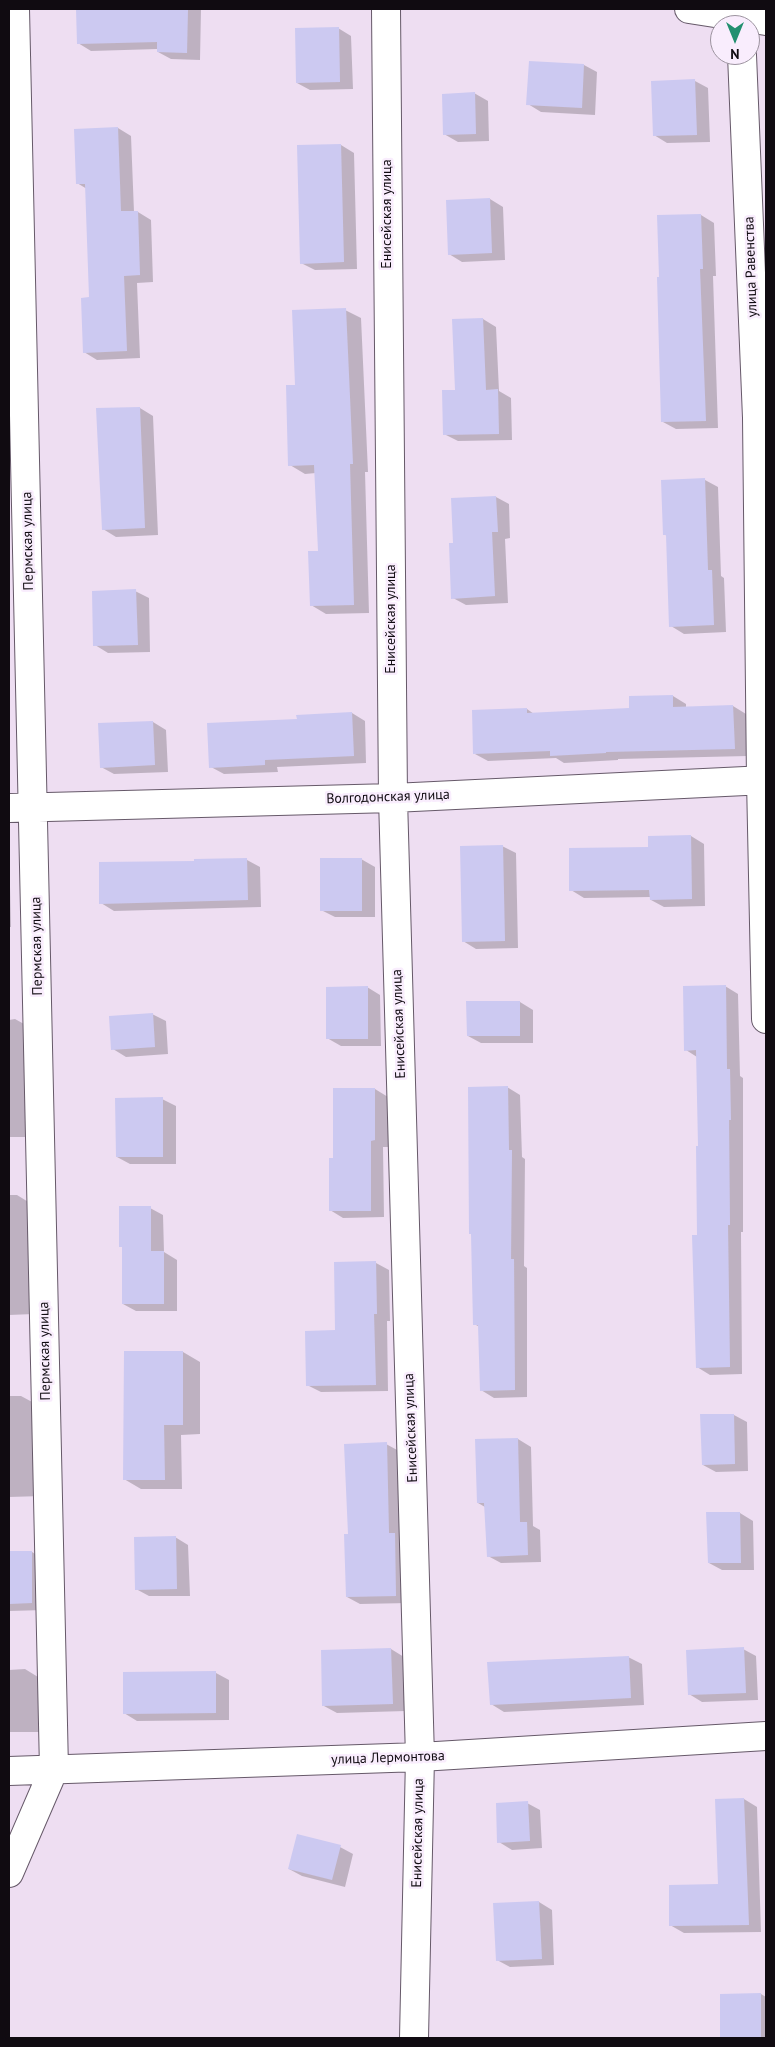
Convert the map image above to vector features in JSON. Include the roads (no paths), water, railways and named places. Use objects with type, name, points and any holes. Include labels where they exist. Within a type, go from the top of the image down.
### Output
[{"type":"street","name":"Пермская улица","points":[[9,1873],[54,1769],[21,807],[15,9]]},
{"type":"street","name":"Енисейская улица","points":[[386,9],[392,798],[420,1757],[414,2038]]},
{"type":"street","points":[[688,9],[718,15]]},
{"type":"street","name":"улица Равенства","points":[[742,65],[757,418],[764,780],[766,1019]]},
{"type":"street","name":"Волгодонская улица","points":[[21,807],[392,798],[764,780]]},
{"type":"street","name":"улица Лермонтова","points":[[9,1771],[420,1757],[766,1736]]}]
